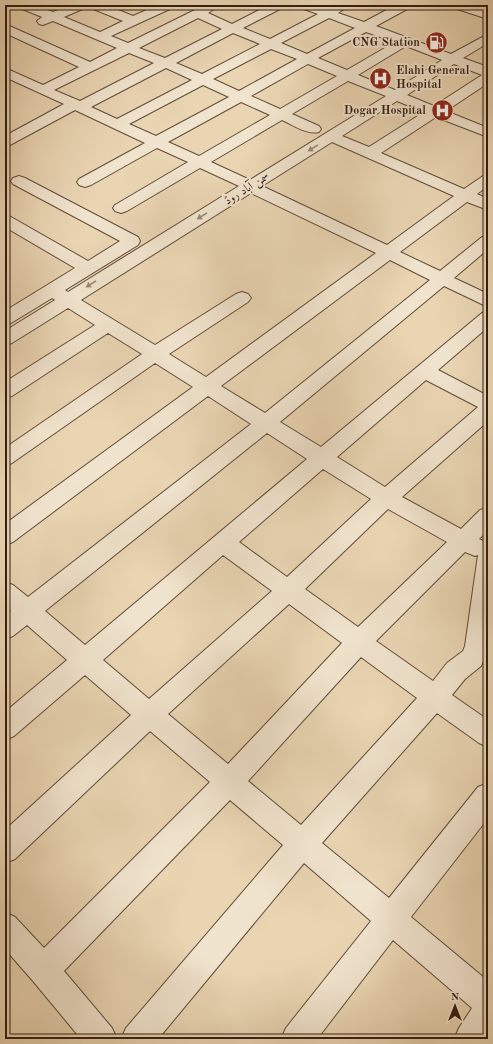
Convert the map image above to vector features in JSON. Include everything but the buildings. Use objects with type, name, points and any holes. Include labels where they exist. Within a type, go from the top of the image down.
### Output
[{"type":"street","points":[[9,33],[81,5]]},
{"type":"street","points":[[95,5],[134,21]]},
{"type":"street","points":[[99,37],[168,5]]},
{"type":"street","points":[[43,90],[216,5]]},
{"type":"street","points":[[5,142],[278,5]]},
{"type":"street","points":[[305,5],[488,72]]},
{"type":"street","points":[[118,124],[344,5]]},
{"type":"street","points":[[85,182],[405,5]]},
{"type":"street","points":[[462,6],[488,15]]},
{"type":"street","points":[[20,11],[51,17],[165,63],[314,129]]},
{"type":"street","points":[[198,14],[435,111],[486,129]]},
{"type":"street","name":"سمن آباد روڈ","points":[[9,312],[60,295],[238,180],[330,136],[397,95],[488,23]]},
{"type":"street","points":[[9,33],[90,67]]},
{"type":"street","name":"سمن آباد روڈ","points":[[301,138],[381,89],[445,56],[488,38]]},
{"type":"street","points":[[121,208],[406,42]]},
{"type":"street","points":[[5,72],[238,180],[488,301]]},
{"type":"street","points":[[370,154],[488,77]]},
{"type":"street","points":[[12,87],[25,81]]},
{"type":"street","points":[[330,136],[488,206]]},
{"type":"street","points":[[5,536],[387,252],[488,179]]},
{"type":"street","name":"سمن آباد روڈ","points":[[5,339],[33,321],[88,268],[139,237],[19,181]]},
{"type":"street","points":[[5,220],[88,268]]},
{"type":"street","points":[[5,629],[266,423],[488,241]]},
{"type":"street","points":[[60,295],[386,498],[465,540],[488,556],[477,646],[472,658],[456,671],[435,697],[302,844],[136,1039]]},
{"type":"street","points":[[5,458],[155,354],[242,298]]},
{"type":"street","points":[[9,312],[33,321]]},
{"type":"street","points":[[5,728],[84,659],[223,543],[488,317]]},
{"type":"street","points":[[5,392],[108,325]]},
{"type":"street","points":[[424,371],[488,404]]},
{"type":"street","points":[[5,849],[150,714],[288,591],[386,498],[488,410]]},
{"type":"street","points":[[44,970],[229,782],[359,642],[488,516]]},
{"type":"street","points":[[223,543],[488,735]]},
{"type":"street","points":[[5,592],[488,1001]]},
{"type":"street","points":[[297,1039],[488,796]]},
{"type":"street","points":[[5,927],[44,970],[102,1039]]},
{"type":"street","points":[[470,1039],[488,1012]]},
{"type":"place","name":"CNG Station","points":[[436,43]]},
{"type":"place","name":"Elahi General Hospital","points":[[380,78]]},
{"type":"place","name":"Dogar Hospital","points":[[442,111]]}]
